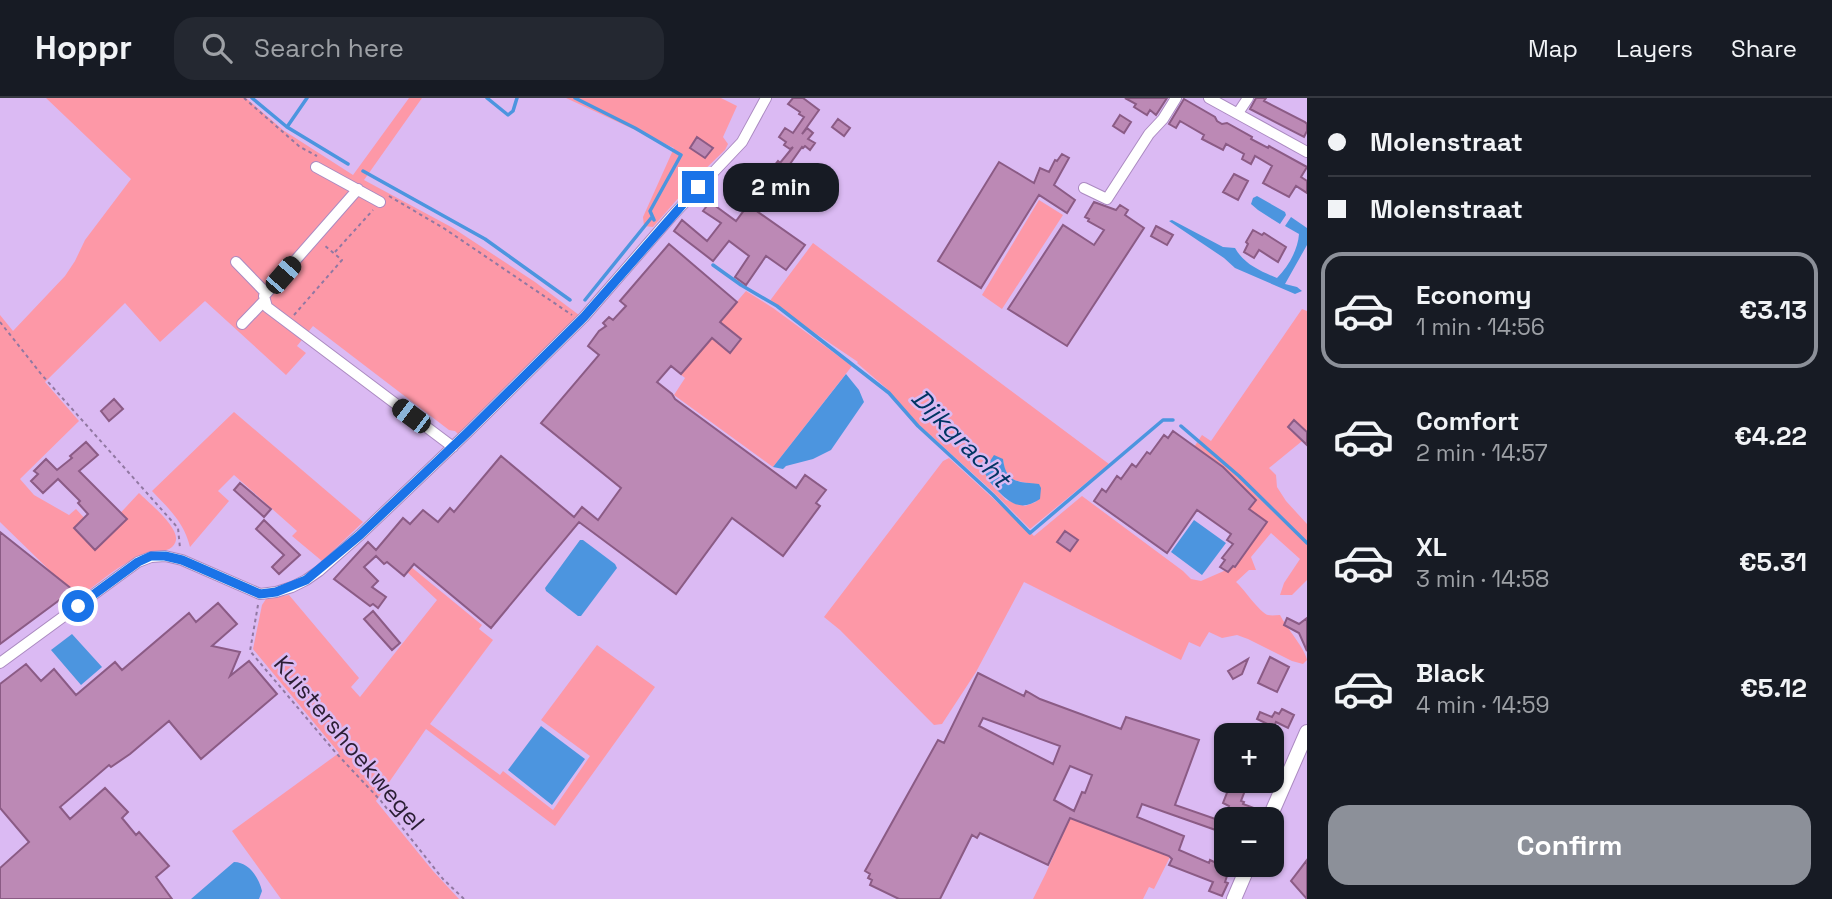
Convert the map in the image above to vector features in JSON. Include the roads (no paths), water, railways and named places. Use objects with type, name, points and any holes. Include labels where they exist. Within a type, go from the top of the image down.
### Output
[{"type":"main road","points":[[1274,807],[1307,732]]},
{"type":"main road","points":[[1234,899],[1243,877]]},
{"type":"street","points":[[0,663],[138,562],[151,556],[182,560],[260,594],[292,587],[319,571],[453,447],[580,320],[742,142],[766,98]]},
{"type":"street","points":[[1084,188],[1107,199],[1176,98]]},
{"type":"street","points":[[1209,98],[1307,152]]},
{"type":"street","points":[[1238,113],[1248,98]]},
{"type":"street","points":[[318,162],[358,189],[381,197]]},
{"type":"street","points":[[242,324],[358,189]]},
{"type":"street","points":[[236,262],[266,297],[267,307],[453,447]]},
{"type":"water","points":[[1257,196],[1285,212],[1280,224],[1251,204]]},
{"type":"water","points":[[1291,217],[1307,228],[1307,245],[1285,284],[1302,291],[1295,294],[1235,268],[1169,221],[1172,220],[1223,247],[1235,248],[1248,263],[1277,278],[1292,258],[1297,246],[1299,234],[1285,226]]},
{"type":"water","points":[[846,374],[859,390],[864,402],[831,450],[783,469],[773,467]]},
{"type":"water","points":[[994,455],[1003,459],[1007,473],[1014,480],[1039,484],[1040,499],[1029,505],[1019,505],[1000,493],[984,470]]},
{"type":"water","points":[[1194,520],[1226,543],[1202,575],[1171,552]]},
{"type":"water","points":[[580,540],[617,568],[581,616],[578,616],[545,588]]},
{"type":"water","points":[[72,634],[102,667],[81,685],[51,650]]},
{"type":"water","points":[[541,726],[585,759],[552,805],[508,770]]},
{"type":"water","points":[[234,862],[249,868],[256,876],[262,891],[259,899],[191,899]]},
{"type":"waterway","name":"Dijkgracht","points":[[252,98],[287,127],[307,98]]},
{"type":"waterway","name":"Dijkgracht","points":[[487,98],[508,115],[513,111],[517,98]]},
{"type":"waterway","name":"Dijkgracht","points":[[575,98],[681,155],[650,211],[654,220]]},
{"type":"waterway","points":[[287,127],[348,164]]},
{"type":"waterway","points":[[363,171],[485,239],[570,300]]},
{"type":"waterway","points":[[585,300],[652,217]]},
{"type":"waterway","name":"Dijkgracht","points":[[713,265],[777,306],[889,393],[918,426],[1030,533],[1163,420],[1173,420]]},
{"type":"waterway","name":"Dijkgracht","points":[[1181,426],[1239,476],[1307,543]]}]
